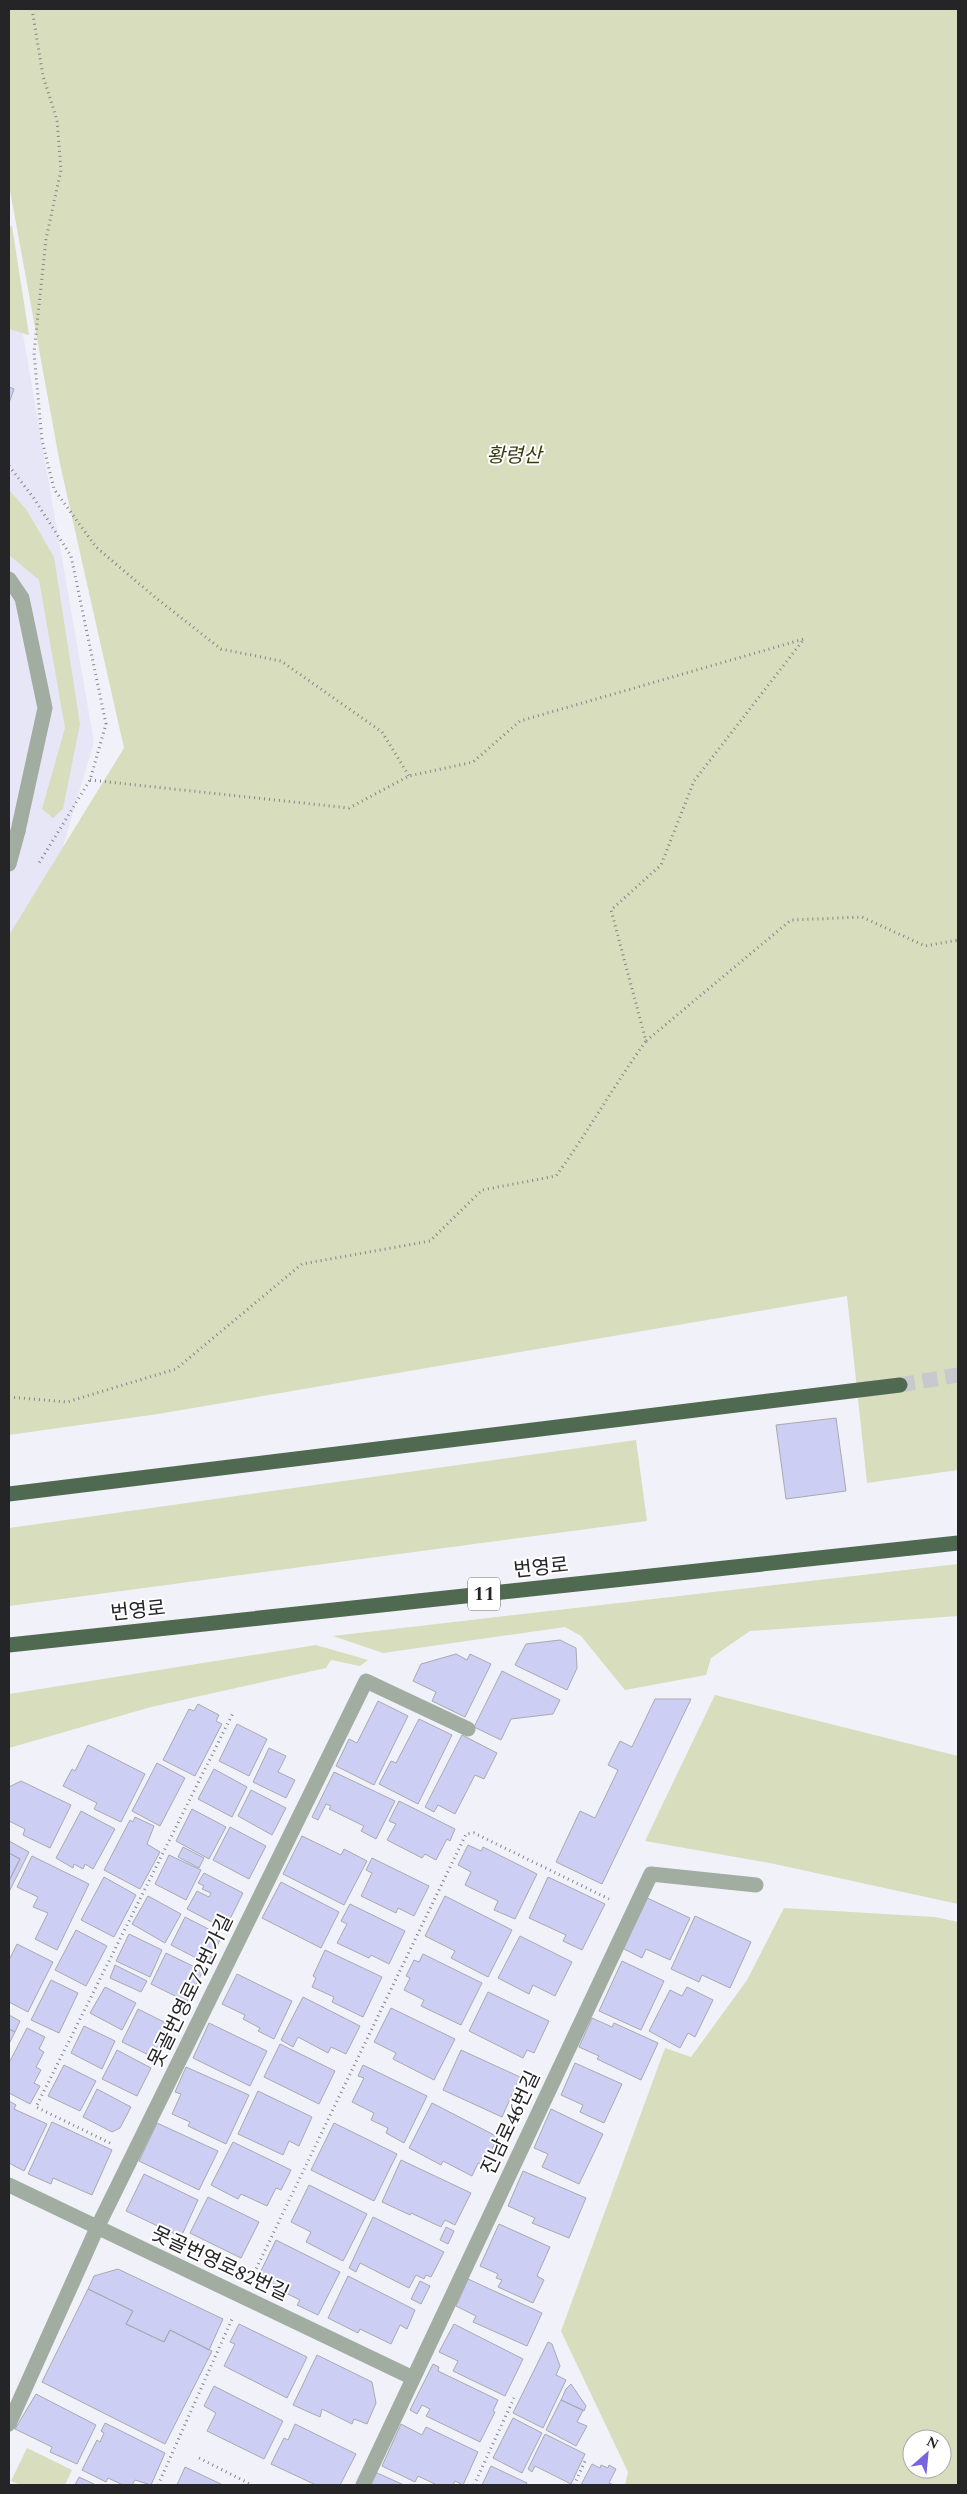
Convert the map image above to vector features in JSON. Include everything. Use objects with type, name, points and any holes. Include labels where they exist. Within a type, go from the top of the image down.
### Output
[{"type":"highway","points":[[9,1494],[900,1385]]},
{"type":"highway","name":"번영로","points":[[9,1645],[958,1543]]},
{"type":"street","points":[[9,579],[22,598],[45,708],[9,864]]},
{"type":"street","name":"못골번영로72번가길","points":[[9,2424],[97,2228],[366,1681],[468,1729]]},
{"type":"street","name":"진남로46번길","points":[[363,2485],[632,1910],[651,1874],[756,1885]]},
{"type":"street","name":"못골번영로82번길","points":[[9,2185],[413,2378]]},
{"type":"path","points":[[32,9],[43,76],[57,120],[61,170],[46,240],[34,353],[42,440],[54,489],[96,547],[156,598],[221,649],[281,660],[382,732],[409,776]]},
{"type":"path","points":[[9,466],[33,497],[71,556],[106,724],[90,780],[36,868]]},
{"type":"path","points":[[90,780],[348,808],[409,776],[474,762],[520,720],[804,639],[694,781],[661,865],[611,910],[646,1041]]},
{"type":"path","points":[[9,1397],[67,1402],[176,1370],[302,1264],[430,1241],[482,1190],[556,1176],[581,1142],[615,1084],[646,1041],[791,920],[862,917],[925,946],[958,940]]},
{"type":"path","points":[[133,2154],[36,2107],[234,1711]]},
{"type":"path","points":[[158,2485],[242,2296],[466,1834],[474,1833],[632,1910]]},
{"type":"path","points":[[474,2485],[514,2398]]},
{"type":"path","points":[[199,2458],[252,2485]]},
{"type":"path","points":[[574,2485],[586,2459]]},
{"type":"shaded area","points":[[9,254],[94,742],[9,1029]]},
{"type":"green space","name":"황령산","points":[[9,9],[958,9],[958,1470],[867,1483],[847,1296],[158,1414],[9,1435],[9,935],[124,748],[60,464],[9,185]]},
{"type":"green space","points":[[12,226],[29,335],[9,329],[9,227]]},
{"type":"green space","points":[[9,490],[26,509],[54,557],[80,724],[63,809],[53,818],[42,809],[65,728],[39,580],[9,555]]},
{"type":"green space","points":[[636,1440],[647,1521],[9,1606],[9,1528]]},
{"type":"green space","points":[[958,1564],[958,1616],[750,1631],[711,1658],[706,1675],[625,1690],[581,1636],[565,1627],[383,1653],[333,1636]]},
{"type":"green space","points":[[316,1645],[368,1660],[360,1666],[331,1660],[326,1668],[151,1707],[9,1748],[9,1694]]},
{"type":"green space","points":[[715,1695],[958,1756],[958,1904],[770,1863],[645,1841]]},
{"type":"green space","points":[[784,1908],[935,1917],[958,1922],[958,2485],[625,2485],[628,2472],[561,2331],[665,2048],[691,2057],[747,1980]]},
{"type":"green space","points":[[27,2448],[72,2470],[65,2485],[21,2485],[11,2481]]},
{"type":"building","points":[[9,387],[14,389],[9,403]]},
{"type":"building","points":[[836,1418],[846,1491],[786,1499],[776,1425]]},
{"type":"building","points":[[560,1640],[576,1648],[577,1668],[567,1690],[515,1665],[526,1644]]},
{"type":"building","points":[[456,1654],[467,1660],[470,1654],[491,1664],[465,1717],[432,1701],[436,1692],[413,1681],[421,1664]]},
{"type":"building","points":[[502,1671],[560,1700],[553,1714],[511,1719],[501,1740],[474,1727]]},
{"type":"building","points":[[655,1699],[691,1699],[602,1884],[556,1862],[580,1811],[595,1818],[618,1770],[608,1765],[620,1741],[632,1747]]},
{"type":"building","points":[[378,1701],[408,1716],[374,1785],[336,1766],[349,1739],[357,1743]]},
{"type":"building","points":[[198,1704],[219,1715],[216,1721],[222,1724],[195,1776],[163,1760],[189,1709],[194,1711]]},
{"type":"building","points":[[419,1719],[452,1735],[418,1804],[379,1784],[391,1761],[396,1763]]},
{"type":"building","points":[[237,1724],[267,1739],[249,1776],[219,1761]]},
{"type":"building","points":[[462,1735],[497,1753],[484,1779],[475,1775],[455,1814],[438,1805],[434,1812],[425,1807]]},
{"type":"building","points":[[88,1745],[145,1774],[121,1822],[94,1809],[97,1803],[63,1786],[72,1769],[75,1771]]},
{"type":"building","points":[[269,1748],[286,1756],[278,1772],[295,1780],[286,1798],[253,1782]]},
{"type":"building","points":[[157,1763],[185,1778],[160,1826],[132,1811]]},
{"type":"building","points":[[214,1769],[247,1787],[232,1817],[198,1799]]},
{"type":"building","points":[[334,1772],[395,1801],[376,1839],[361,1831],[364,1826],[329,1809],[331,1806],[326,1804],[318,1820],[312,1817]]},
{"type":"building","points":[[21,1781],[71,1805],[50,1848],[23,1835],[25,1829],[9,1821],[9,1787]]},
{"type":"building","points":[[251,1790],[286,1808],[272,1835],[238,1816]]},
{"type":"building","points":[[399,1801],[455,1829],[450,1841],[447,1839],[436,1860],[425,1854],[422,1858],[387,1840],[396,1824],[389,1821]]},
{"type":"building","points":[[192,1809],[226,1827],[209,1859],[176,1841]]},
{"type":"building","points":[[81,1811],[115,1829],[93,1869],[85,1864],[83,1869],[74,1864],[73,1868],[56,1858]]},
{"type":"building","points":[[135,1817],[154,1826],[147,1844],[160,1852],[140,1889],[104,1870],[130,1820],[133,1822]]},
{"type":"building","points":[[230,1827],[266,1846],[249,1879],[213,1860]]},
{"type":"building","points":[[302,1836],[341,1855],[344,1849],[367,1861],[344,1905],[283,1874]]},
{"type":"building","points":[[9,1841],[29,1852],[9,1892],[9,1881],[20,1859],[9,1853]]},
{"type":"building","points":[[468,1845],[481,1851],[483,1847],[537,1874],[515,1919],[494,1910],[498,1901],[465,1885],[471,1872],[458,1865]]},
{"type":"building","points":[[183,1847],[204,1858],[199,1868],[178,1857]]},
{"type":"building","points":[[9,1853],[20,1859],[9,1881]]},
{"type":"building","points":[[169,1855],[201,1870],[186,1900],[155,1884]]},
{"type":"building","points":[[32,1856],[89,1884],[57,1950],[35,1939],[48,1913],[33,1907],[38,1897],[17,1887]]},
{"type":"building","points":[[372,1858],[429,1886],[414,1916],[398,1908],[396,1913],[361,1896],[372,1873],[366,1870]]},
{"type":"building","points":[[204,1873],[243,1893],[225,1929],[187,1909],[197,1891],[209,1897],[211,1893],[202,1889],[204,1886],[198,1883]]},
{"type":"building","points":[[104,1877],[136,1895],[114,1937],[81,1920]]},
{"type":"building","points":[[548,1877],[605,1904],[582,1950],[563,1941],[566,1935],[529,1918]]},
{"type":"building","points":[[281,1882],[339,1912],[321,1948],[262,1918]]},
{"type":"building","points":[[148,1896],[181,1914],[165,1943],[132,1924]]},
{"type":"building","points":[[445,1896],[512,1930],[488,1977],[451,1958],[455,1951],[425,1936]]},
{"type":"building","points":[[645,1897],[690,1918],[670,1960],[646,1949],[642,1958],[620,1947]]},
{"type":"building","points":[[350,1904],[405,1931],[389,1964],[371,1955],[369,1958],[337,1943],[347,1924],[341,1921]]},
{"type":"building","points":[[695,1916],[751,1942],[730,1988],[702,1975],[699,1982],[671,1969]]},
{"type":"building","points":[[185,1917],[222,1936],[208,1964],[171,1945]]},
{"type":"building","points":[[76,1930],[107,1946],[86,1986],[55,1970]]},
{"type":"building","points":[[129,1934],[162,1950],[150,1977],[116,1961]]},
{"type":"building","points":[[520,1936],[572,1962],[555,1996],[533,1985],[529,1994],[498,1978]]},
{"type":"building","points":[[17,1944],[53,1962],[28,2012],[9,2002],[9,1960]]},
{"type":"building","points":[[325,1950],[382,1977],[363,2017],[332,2002],[334,1997],[312,1987],[316,1978],[313,1976]]},
{"type":"building","points":[[166,1953],[203,1971],[187,2002],[151,1984]]},
{"type":"building","points":[[423,1954],[482,1983],[461,2025],[421,2006],[424,2000],[404,1990],[410,1978],[406,1976],[414,1960],[419,1962]]},
{"type":"building","points":[[622,1961],[664,1981],[641,2030],[599,2011]]},
{"type":"building","points":[[115,1965],[147,1981],[141,1992],[110,1978]]},
{"type":"building","points":[[237,1974],[292,2001],[274,2039],[258,2031],[260,2028],[243,2019],[245,2015],[222,2004]]},
{"type":"building","points":[[51,1980],[78,1993],[59,2033],[31,2020]]},
{"type":"building","points":[[105,1987],[136,2003],[122,2030],[90,2013]]},
{"type":"building","points":[[687,1987],[713,2000],[695,2037],[688,2033],[680,2048],[649,2031],[670,1990],[682,1996]]},
{"type":"building","points":[[488,1992],[549,2021],[534,2053],[527,2050],[523,2058],[469,2031]]},
{"type":"building","points":[[303,1997],[360,2026],[346,2054],[331,2047],[328,2053],[298,2037],[293,2047],[281,2040]]},
{"type":"building","points":[[391,2008],[455,2039],[434,2080],[393,2059],[396,2053],[374,2042]]},
{"type":"building","points":[[138,2009],[166,2023],[169,2033],[155,2058],[122,2042]]},
{"type":"building","points":[[9,2015],[20,2021],[15,2032],[9,2029]]},
{"type":"building","points":[[592,2018],[612,2027],[614,2023],[658,2043],[641,2080],[597,2059],[599,2056],[579,2047]]},
{"type":"building","points":[[209,2023],[267,2051],[250,2086],[193,2058]]},
{"type":"building","points":[[84,2026],[115,2041],[102,2069],[71,2053]]},
{"type":"building","points":[[27,2028],[45,2037],[39,2049],[44,2052],[36,2067],[41,2070],[34,2083],[40,2086],[30,2104],[9,2093],[9,2063]]},
{"type":"building","points":[[9,2029],[15,2032],[9,2044]]},
{"type":"building","points":[[280,2044],[335,2071],[319,2104],[264,2077]]},
{"type":"building","points":[[117,2050],[151,2068],[137,2096],[102,2079]]},
{"type":"building","points":[[461,2050],[520,2077],[502,2117],[443,2090]]},
{"type":"building","points":[[575,2063],[622,2084],[604,2123],[580,2112],[583,2105],[561,2095]]},
{"type":"building","points":[[64,2065],[96,2081],[80,2111],[48,2096]]},
{"type":"building","points":[[363,2065],[427,2096],[404,2143],[386,2133],[388,2128],[371,2120],[374,2113],[352,2102],[364,2078],[358,2076]]},
{"type":"building","points":[[186,2067],[249,2095],[226,2144],[188,2126],[190,2122],[172,2114],[181,2094],[175,2092]]},
{"type":"building","points":[[97,2089],[131,2107],[120,2128],[112,2132],[83,2117]]},
{"type":"building","points":[[258,2091],[312,2117],[299,2146],[289,2141],[283,2155],[238,2134]]},
{"type":"building","points":[[9,2101],[16,2105],[14,2109],[47,2124],[24,2171],[9,2163]]},
{"type":"building","points":[[432,2103],[498,2137],[484,2166],[478,2163],[472,2176],[443,2161],[441,2165],[409,2148]]},
{"type":"building","points":[[551,2109],[603,2134],[579,2184],[542,2167],[548,2154],[534,2148]]},
{"type":"building","points":[[52,2122],[112,2150],[92,2195],[53,2178],[51,2184],[28,2174]]},
{"type":"building","points":[[157,2123],[218,2151],[199,2190],[139,2161]]},
{"type":"building","points":[[334,2123],[397,2154],[374,2201],[311,2170]]},
{"type":"building","points":[[233,2142],[291,2170],[281,2190],[276,2188],[267,2206],[241,2194],[238,2199],[211,2185]]},
{"type":"building","points":[[401,2160],[471,2193],[455,2225],[445,2220],[441,2227],[382,2202]]},
{"type":"building","points":[[523,2171],[586,2198],[569,2238],[532,2223],[535,2218],[508,2206]]},
{"type":"building","points":[[144,2174],[198,2200],[181,2237],[126,2211]]},
{"type":"building","points":[[309,2185],[367,2214],[343,2261],[306,2242],[311,2232],[291,2222]]},
{"type":"building","points":[[208,2197],[259,2222],[241,2258],[190,2233]]},
{"type":"building","points":[[373,2217],[444,2252],[431,2277],[426,2275],[424,2279],[416,2275],[409,2288],[360,2263],[356,2272],[349,2268]]},
{"type":"building","points":[[499,2224],[550,2247],[537,2276],[544,2280],[533,2303],[498,2287],[502,2280],[496,2278],[498,2274],[480,2266]]},
{"type":"building","points":[[446,2227],[454,2231],[448,2244],[440,2240]]},
{"type":"building","points":[[276,2240],[340,2272],[318,2315],[297,2305],[300,2300],[257,2279]]},
{"type":"building","points":[[118,2269],[223,2319],[209,2350],[170,2330],[164,2342],[126,2324],[133,2311],[88,2289],[94,2276]]},
{"type":"building","points":[[348,2276],[415,2310],[407,2329],[400,2325],[391,2344],[360,2329],[358,2333],[328,2318]]},
{"type":"building","points":[[468,2279],[542,2313],[527,2346],[473,2322],[476,2316],[456,2306]]},
{"type":"building","points":[[420,2281],[430,2286],[421,2304],[411,2299]]},
{"type":"building","points":[[88,2289],[133,2311],[126,2324],[164,2342],[170,2330],[212,2351],[165,2444],[42,2382]]},
{"type":"building","points":[[239,2324],[307,2357],[287,2398],[224,2366],[235,2344],[230,2342]]},
{"type":"building","points":[[454,2324],[523,2359],[505,2396],[453,2371],[458,2361],[439,2352]]},
{"type":"building","points":[[548,2342],[552,2344],[560,2366],[556,2375],[566,2380],[543,2428],[513,2413]]},
{"type":"building","points":[[317,2355],[372,2382],[376,2403],[367,2424],[354,2419],[352,2424],[322,2409],[320,2417],[293,2405]]},
{"type":"building","points":[[433,2364],[439,2367],[438,2371],[498,2400],[493,2411],[495,2412],[480,2442],[426,2416],[430,2409],[422,2405],[417,2414],[410,2410]]},
{"type":"building","points":[[571,2384],[586,2406],[584,2411],[561,2400],[566,2389]]},
{"type":"building","points":[[214,2386],[283,2421],[264,2459],[207,2431],[216,2413],[204,2406]]},
{"type":"building","points":[[36,2394],[96,2425],[77,2464],[50,2452],[52,2447],[15,2429]]},
{"type":"building","points":[[561,2400],[583,2410],[577,2422],[587,2426],[576,2446],[546,2430]]},
{"type":"building","points":[[513,2418],[542,2433],[522,2473],[493,2458]]},
{"type":"building","points":[[105,2423],[165,2453],[151,2485],[135,2480],[132,2485],[123,2485],[108,2478],[106,2482],[82,2470],[97,2440],[100,2442],[104,2433],[101,2431]]},
{"type":"building","points":[[295,2424],[356,2454],[340,2485],[316,2485],[271,2464],[284,2438],[288,2440]]},
{"type":"building","points":[[401,2424],[422,2435],[426,2427],[478,2452],[463,2485],[455,2481],[453,2485],[437,2485],[418,2476],[415,2482],[382,2466]]},
{"type":"building","points":[[545,2434],[585,2454],[571,2484],[535,2466],[532,2472],[528,2469]]},
{"type":"building","points":[[592,2464],[600,2468],[601,2465],[608,2468],[609,2465],[616,2469],[609,2483],[614,2485],[581,2485]]},
{"type":"building","points":[[491,2466],[527,2483],[526,2485],[482,2485]]},
{"type":"building","points":[[185,2467],[223,2485],[177,2485]]},
{"type":"building","points":[[375,2472],[404,2485],[369,2485]]},
{"type":"building","points":[[79,2477],[96,2485],[75,2485]]},
{"type":"tunnel","points":[[900,1385],[958,1375]]}]
